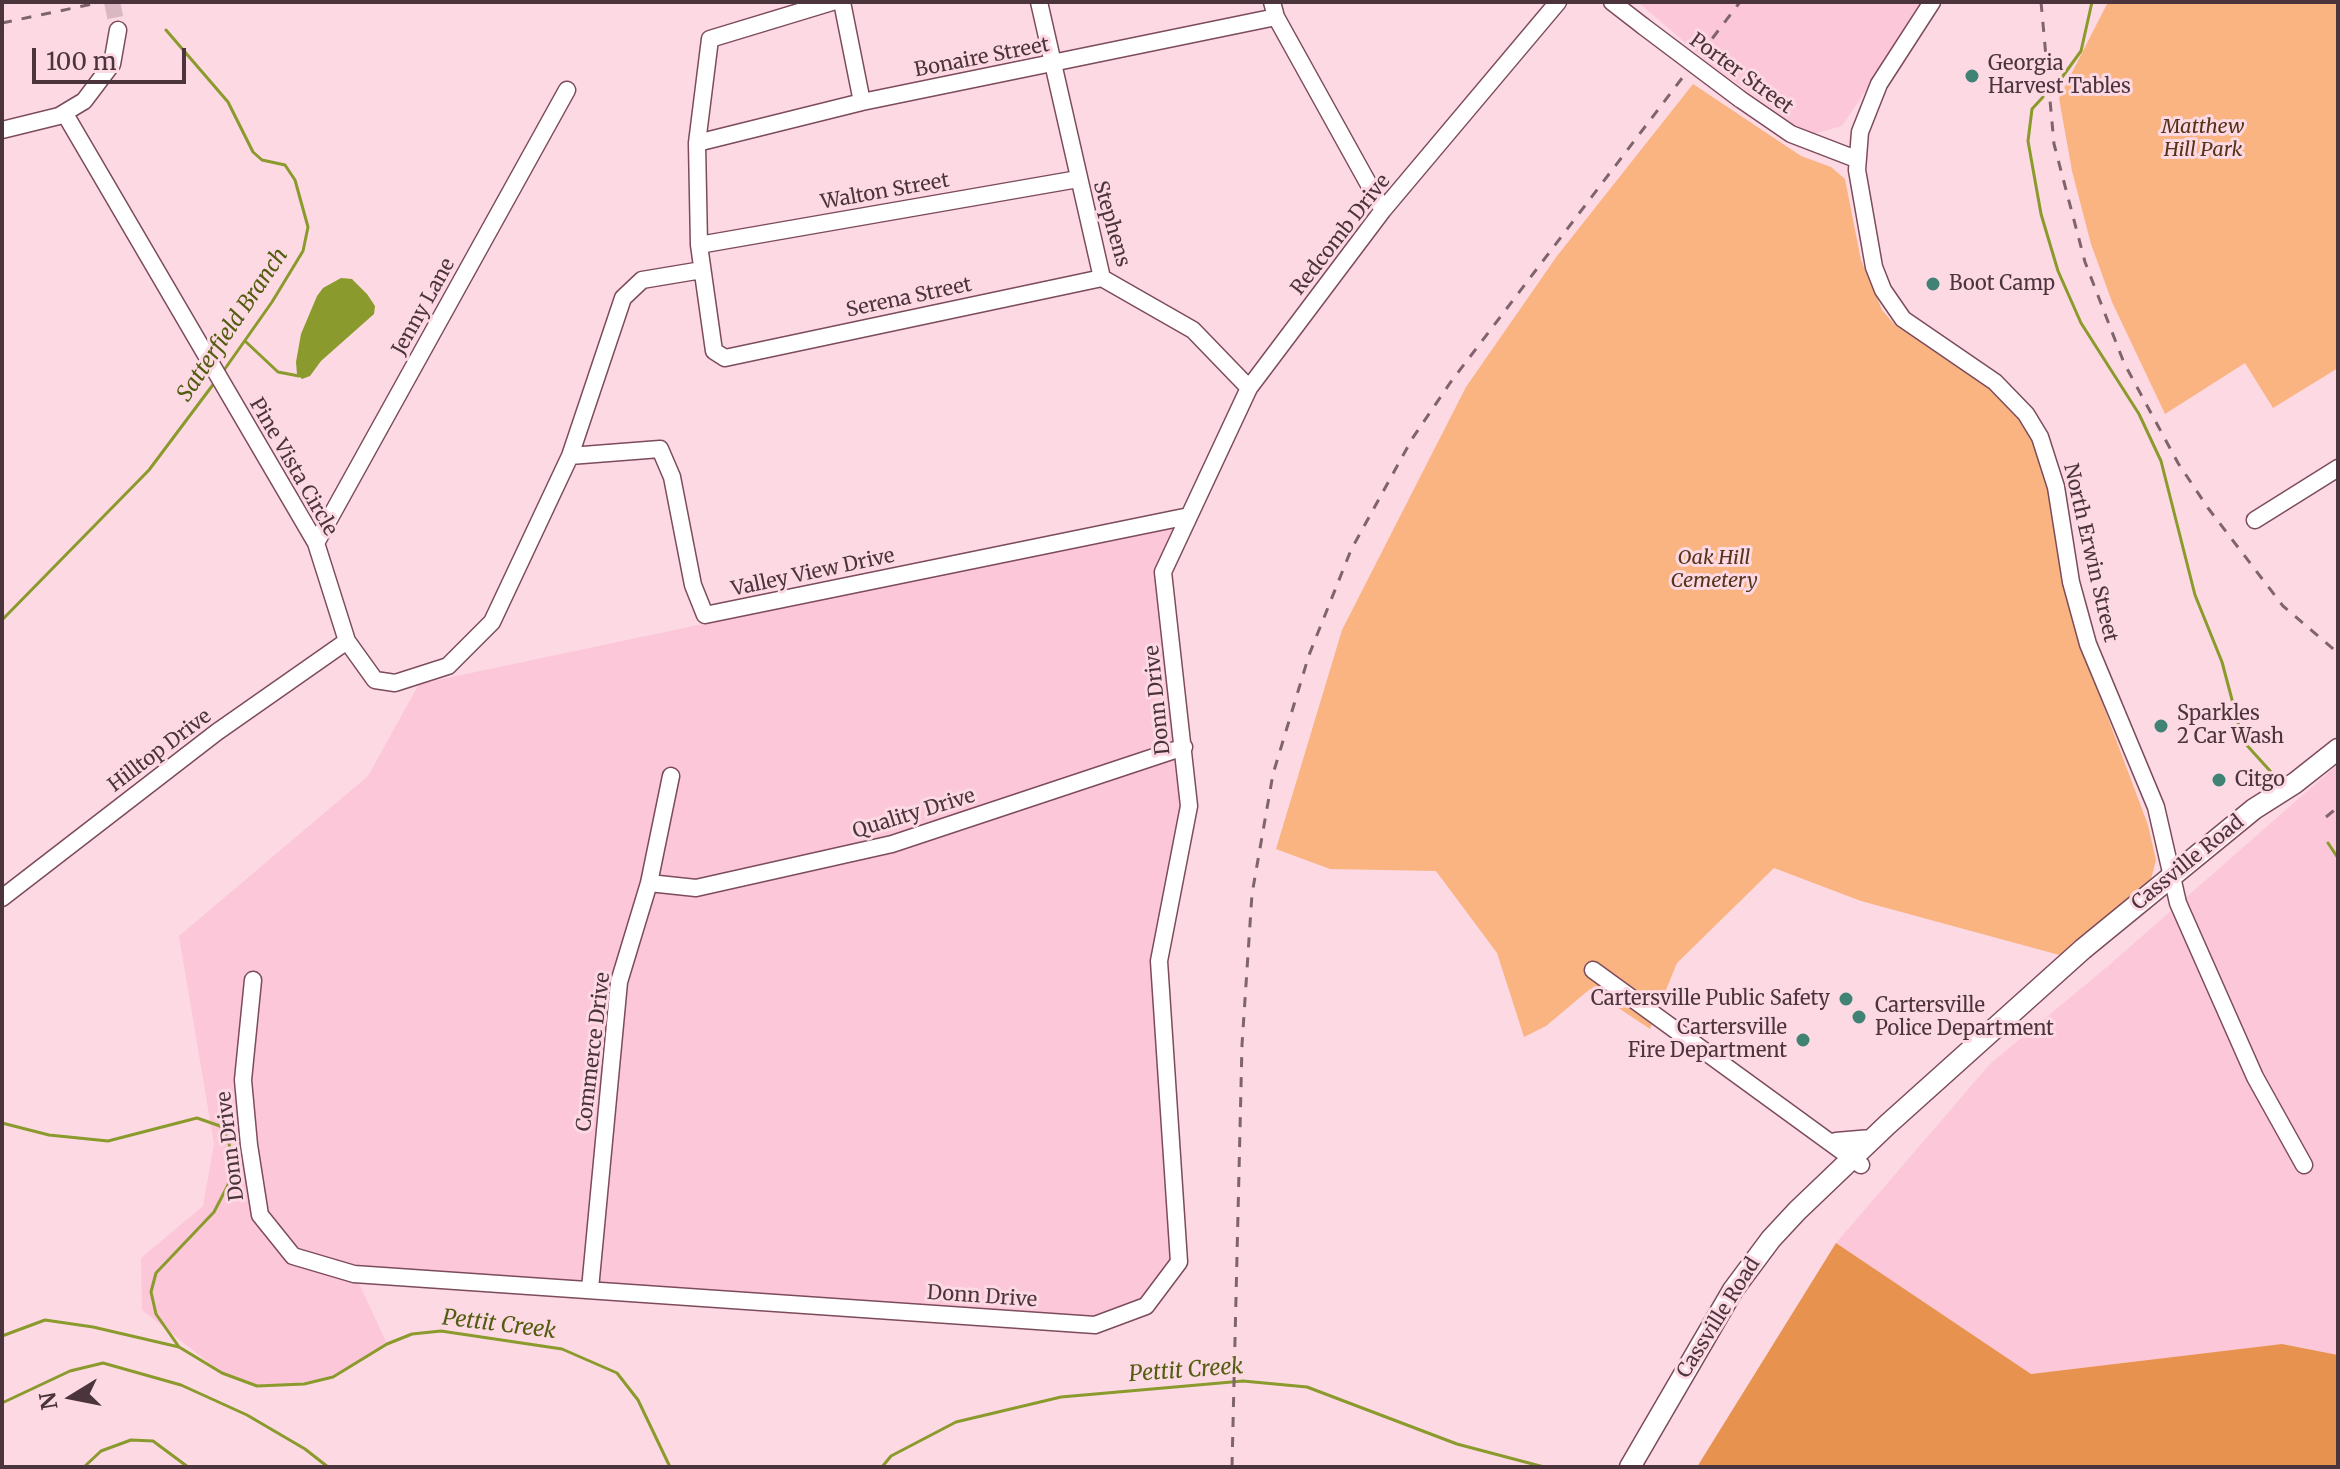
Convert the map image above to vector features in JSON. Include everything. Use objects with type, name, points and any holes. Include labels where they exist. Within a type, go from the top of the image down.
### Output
[{"type":"main road","name":"Cassville Road","points":[[1857,1161],[1871,1140],[2051,982],[2083,949],[2261,818],[2295,783],[2338,749]]},
{"type":"main road","name":"Cassville Road","points":[[1637,1465],[1745,1272],[1771,1239],[1934,1086]]},
{"type":"main road","points":[[1836,1143],[1871,1140]]},
{"type":"street","points":[[702,270],[697,143],[710,39],[832,2]]},
{"type":"street","points":[[842,2],[862,102]]},
{"type":"street","name":"Stephens","points":[[1039,2],[1102,278],[1193,330],[1249,388]]},
{"type":"street","name":"Redcomb Drive","points":[[1189,516],[1249,388],[1383,210],[1558,2]]},
{"type":"street","name":"Porter Street","points":[[1612,2],[1791,134],[1856,159]]},
{"type":"street","name":"North Erwin Street","points":[[1932,2],[1873,95],[1863,119],[1856,159],[1871,255],[1889,300],[1916,330],[1995,382],[2026,414],[2040,437],[2056,487],[2071,582],[2088,644],[2156,807],[2188,928],[2255,1077],[2304,1165]]},
{"type":"street","points":[[1274,10],[1383,210]]},
{"type":"street","name":"Bonaire Street","points":[[697,143],[862,102],[1053,65],[1274,10]]},
{"type":"street","points":[[2,130],[65,114],[90,95],[108,72],[118,48],[118,30]]},
{"type":"street","name":"Jenny Lane","points":[[316,543],[567,90]]},
{"type":"street","name":"Pine Vista Circle","points":[[65,114],[316,543],[347,641],[375,680],[395,683],[448,666],[492,622],[570,456],[623,298],[642,280],[702,270]]},
{"type":"street","name":"Walton Street","points":[[699,245],[1078,179]]},
{"type":"street","name":"Serena Street","points":[[702,270],[714,351],[725,358],[1102,278]]},
{"type":"street","name":"Valley View Drive","points":[[570,456],[660,449],[672,477],[693,585],[705,615],[1189,516]]},
{"type":"street","points":[[2255,520],[2338,468]]},
{"type":"street","name":"Donn Drive","points":[[253,980],[243,1080],[251,1158],[260,1215],[293,1256],[354,1274],[1095,1325],[1146,1306],[1179,1262],[1159,961],[1189,806],[1163,572],[1189,516]]},
{"type":"street","name":"Hilltop Drive","points":[[2,898],[217,732],[347,641]]},
{"type":"street","name":"Quality Drive","points":[[649,883],[696,888],[892,844],[1184,747]]},
{"type":"street","name":"Commerce Drive","points":[[590,1289],[619,982],[649,883],[671,776]]},
{"type":"street","points":[[1593,970],[1857,1161]]},
{"type":"shaded area","points":[[1638,2],[1925,2],[1842,126],[1809,135],[1710,64]]},
{"type":"shaded area","points":[[341,278],[352,279],[367,294],[375,306],[374,314],[321,361],[310,376],[302,379],[297,374],[296,362],[301,334],[317,296],[323,288]]},
{"type":"shaded area","points":[[1185,522],[1166,566],[1189,806],[1159,961],[1179,1262],[1146,1306],[1095,1325],[355,1275],[387,1344],[333,1377],[279,1386],[257,1386],[222,1373],[142,1310],[141,1258],[203,1206],[214,1144],[179,936],[368,776],[419,684]]},
{"type":"shaded area","points":[[2338,764],[2338,1355],[2282,1344],[2031,1374],[1836,1243],[1990,1064],[2107,967]]},
{"type":"shaded area","points":[[1836,1243],[2031,1374],[2282,1344],[2338,1355],[2338,1467],[1697,1467]]},
{"type":"green space","name":"Matthew Hill Park","points":[[2108,2],[2338,2],[2338,368],[2273,408],[2245,363],[2165,414],[2112,302],[2091,244],[2072,171],[2059,98]]},
{"type":"green space","name":"Oak Hill Cemetery","points":[[1693,84],[1801,156],[1831,167],[1845,179],[1861,260],[1882,310],[1895,325],[1979,376],[2001,394],[2031,434],[2047,476],[2084,654],[2148,825],[2156,860],[2150,883],[2063,956],[1861,901],[1774,868],[1677,963],[1650,1029],[1590,989],[1546,1026],[1524,1037],[1497,953],[1436,871],[1330,869],[1276,849],[1342,630],[1466,387],[1557,256]]},
{"type":"waterway","points":[[2055,87],[2081,51],[2092,2]]},
{"type":"waterway","name":"Satterfield Branch","points":[[166,30],[228,102],[253,152],[262,160],[285,165],[295,180],[308,227],[303,251],[222,373]]},
{"type":"waterway","points":[[2043,97],[2032,109],[2028,141],[2041,214],[2058,271],[2081,323],[2139,414],[2161,461],[2195,595],[2222,662],[2243,741],[2281,783]]},
{"type":"waterway","points":[[245,341],[278,372],[299,376]]},
{"type":"waterway","name":"Satterfield Branch","points":[[2,620],[149,470],[215,382]]},
{"type":"waterway","points":[[2328,843],[2338,858]]},
{"type":"waterway","points":[[2,1123],[49,1135],[108,1141],[197,1118],[220,1126],[228,1138],[232,1160],[228,1185],[214,1212],[156,1273],[151,1292],[156,1314],[179,1347]]},
{"type":"waterway","name":"Pettit Creek","points":[[2,1336],[45,1320],[93,1327],[179,1347],[222,1373],[257,1386],[304,1384],[333,1377],[387,1344],[412,1334],[441,1331],[562,1349],[617,1373],[638,1400],[670,1467]]},
{"type":"waterway","points":[[2,1403],[70,1371],[103,1363],[181,1385],[247,1415],[305,1449],[328,1467]]},
{"type":"waterway","name":"Pettit Creek","points":[[882,1467],[891,1456],[956,1422],[1061,1397],[1243,1381],[1307,1387],[1457,1444],[1544,1467]]},
{"type":"waterway","points":[[84,1467],[101,1451],[131,1440],[153,1441],[188,1467]]},
{"type":"tunnel","points":[[112,2],[118,30]]},
{"type":"railway","points":[[2,23],[102,2]]},
{"type":"railway","points":[[1232,1467],[1242,1045],[1252,894],[1273,774],[1309,655],[1351,550],[1412,439],[1450,383],[1740,2]]},
{"type":"railway","points":[[2041,2],[2054,144],[2085,262],[2124,363],[2178,463],[2208,508],[2283,606],[2338,653]]},
{"type":"railway","points":[[2326,817],[2338,807]]},
{"type":"place","name":"Georgia Harvest Tables","points":[[1972,76]]},
{"type":"place","name":"Boot Camp","points":[[1933,284]]},
{"type":"place","name":"Sparkles 2 Car Wash","points":[[2161,726]]},
{"type":"place","name":"Citgo","points":[[2219,780]]},
{"type":"place","name":"Cartersville Public Safety","points":[[1846,999]]},
{"type":"place","name":"Cartersville Police Department","points":[[1859,1017]]},
{"type":"place","name":"Cartersville Fire Department","points":[[1803,1040]]}]
